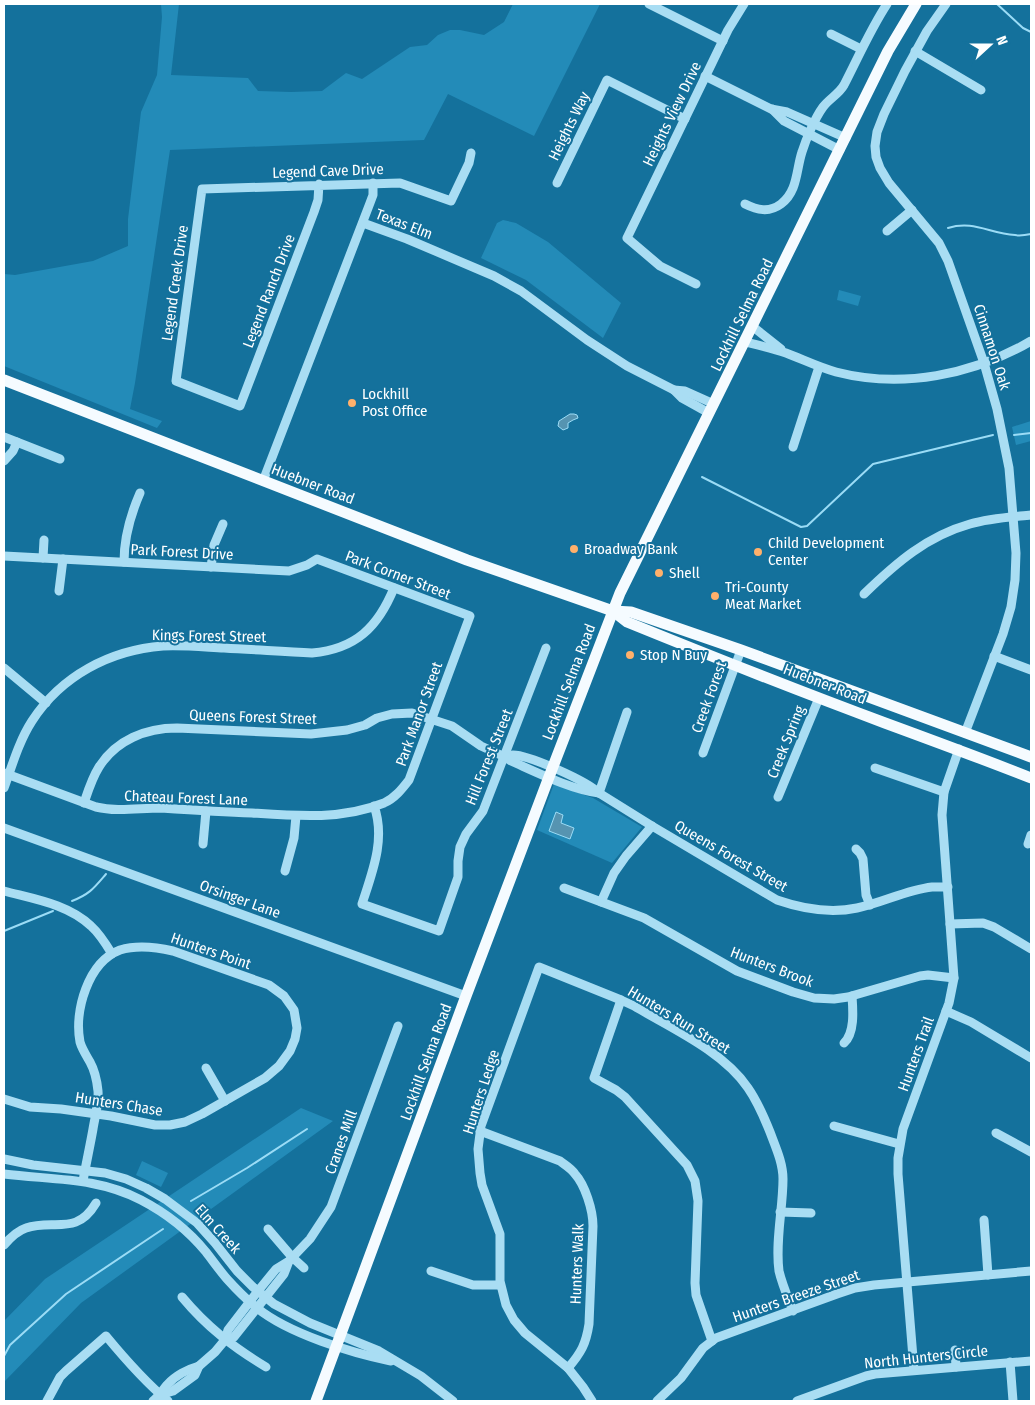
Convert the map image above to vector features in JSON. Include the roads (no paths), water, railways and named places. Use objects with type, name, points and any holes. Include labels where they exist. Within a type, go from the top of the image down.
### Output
[{"type":"main road","name":"Lockhill Selma Road","points":[[316,1401],[550,772],[620,593],[888,51],[916,4]]},
{"type":"main road","name":"Huebner Road","points":[[4,380],[467,560],[613,611],[631,612],[741,650],[1031,757]]},
{"type":"main road","name":"Huebner Road","points":[[613,611],[627,622],[735,666],[959,749],[1031,778]]},
{"type":"main road","points":[[959,749],[965,733]]},
{"type":"street","points":[[649,4],[723,41]]},
{"type":"street","name":"Heights View Drive","points":[[696,284],[660,266],[626,238],[705,76],[744,4]]},
{"type":"street","points":[[745,204],[756,209],[766,210],[782,204],[794,186],[800,155],[814,124],[823,108],[843,87],[861,49],[887,4]]},
{"type":"street","name":"Cinnamon Oak","points":[[946,4],[926,31],[915,51],[884,114],[877,132],[875,146],[876,157],[888,183],[912,210],[943,252],[984,363],[997,409],[1009,468],[1016,553],[1011,607],[1003,634],[965,733]]},
{"type":"street","points":[[831,34],[861,49]]},
{"type":"street","points":[[915,51],[981,90]]},
{"type":"street","points":[[705,76],[772,109],[787,112],[846,138]]},
{"type":"street","name":"Heights Way","points":[[557,183],[607,80],[685,119]]},
{"type":"street","points":[[772,109],[784,121],[840,150]]},
{"type":"street","name":"Legend Cave Drive","points":[[202,188],[400,183],[451,201],[469,163],[471,153]]},
{"type":"street","points":[[363,223],[373,195],[373,183]]},
{"type":"street","name":"Legend Ranch Drive","points":[[176,381],[240,406],[314,212],[318,200],[319,184]]},
{"type":"street","name":"Legend Creek Drive","points":[[176,381],[202,188]]},
{"type":"street","points":[[887,231],[912,210]]},
{"type":"street","name":"Texas Elm","points":[[263,481],[363,223],[407,238],[494,276],[521,292],[586,340],[619,361],[674,390],[682,398],[712,409]]},
{"type":"street","points":[[752,326],[785,353]]},
{"type":"street","points":[[745,342],[785,353],[819,367],[859,377],[906,380],[954,373],[1019,348],[1031,340]]},
{"type":"street","points":[[793,447],[819,367]]},
{"type":"street","points":[[4,437],[60,459]]},
{"type":"street","points":[[4,461],[17,442]]},
{"type":"street","points":[[124,562],[124,545],[128,527],[140,493]]},
{"type":"street","points":[[864,594],[910,553],[928,541],[970,524],[998,518],[1031,515]]},
{"type":"street","points":[[211,567],[214,545],[223,524]]},
{"type":"street","points":[[43,558],[44,540]]},
{"type":"street","name":"Park Forest Drive","points":[[4,556],[290,571],[317,559]]},
{"type":"street","points":[[59,591],[63,559]]},
{"type":"street","name":"Park Corner Street","points":[[317,559],[470,616]]},
{"type":"street","name":"Kings Forest Street","points":[[4,788],[6,774],[31,722],[56,691],[69,680],[95,664],[114,656],[147,648],[181,646],[312,653],[339,648],[356,639],[370,628],[387,606],[394,588]]},
{"type":"street","name":"Park Manor Street","points":[[374,806],[394,797],[409,780],[470,616]]},
{"type":"street","name":"Hill Forest Street","points":[[374,806],[378,820],[379,836],[372,871],[362,904],[439,931],[458,877],[460,847],[466,834],[483,811],[546,648]]},
{"type":"street","name":"Creek Forest","points":[[704,754],[741,650]]},
{"type":"street","points":[[994,656],[1031,670]]},
{"type":"street","points":[[4,668],[46,704]]},
{"type":"street","name":"Creek Spring","points":[[778,797],[818,698]]},
{"type":"street","points":[[599,793],[628,712]]},
{"type":"street","name":"Queens Forest Street","points":[[84,803],[95,775],[105,759],[133,736],[143,732],[177,728],[311,734],[347,730],[377,718],[399,713],[412,713],[452,726],[481,746],[505,756],[511,761],[550,772],[590,792],[599,793],[777,900],[790,905],[822,911],[838,911],[870,905],[902,894],[932,887],[948,887]]},
{"type":"street","name":"Hunters Trail","points":[[914,1370],[898,1174],[899,1144],[951,997],[954,978],[942,823],[944,792],[959,749]]},
{"type":"street","points":[[875,768],[944,792]]},
{"type":"street","name":"Chateau Forest Lane","points":[[6,774],[84,803],[109,810],[142,808],[322,816],[341,814],[374,806]]},
{"type":"street","points":[[203,844],[206,811]]},
{"type":"street","points":[[286,871],[294,838],[296,816]]},
{"type":"street","points":[[601,902],[614,873],[652,826]]},
{"type":"street","name":"Orsinger Lane","points":[[4,828],[466,996]]},
{"type":"street","points":[[1028,844],[1031,835]]},
{"type":"street","points":[[856,849],[863,859],[866,895],[870,905]]},
{"type":"street","name":"Hunters Brook","points":[[564,888],[644,918],[731,968],[814,998],[834,999],[852,996],[920,976],[954,978]]},
{"type":"street","points":[[4,891],[67,909],[91,926],[112,954],[97,968],[88,984],[82,1000],[79,1017],[80,1042],[93,1069],[98,1097],[84,1181]]},
{"type":"street","points":[[950,924],[983,923],[994,927],[1031,949]]},
{"type":"street","name":"Hunters Point","points":[[112,954],[129,948],[151,947],[173,951],[269,986],[284,996],[294,1010]]},
{"type":"street","name":"Hunters Run Street","points":[[539,967],[621,1000],[677,1032],[717,1056],[738,1075],[747,1087],[763,1116],[780,1159],[783,1182],[778,1257],[780,1271],[793,1311]]},
{"type":"street","name":"Hunters Ledge","points":[[539,967],[480,1131],[478,1149],[480,1173],[482,1185],[500,1234],[500,1285],[506,1305],[519,1327],[568,1368],[592,1401]]},
{"type":"street","points":[[844,1043],[849,1038],[852,1019],[852,996]]},
{"type":"street","points":[[621,1000],[594,1078],[625,1097],[687,1165],[693,1175],[697,1186],[698,1201],[696,1295],[712,1341]]},
{"type":"street","name":"Hunters Chase","points":[[4,1099],[30,1107],[96,1114],[155,1125],[170,1125],[192,1119],[265,1078],[283,1062],[295,1039],[297,1028],[294,1010]]},
{"type":"street","points":[[946,1011],[971,1022],[1031,1058]]},
{"type":"street","name":"Cranes Mill","points":[[254,1305],[258,1291],[276,1269],[290,1259],[317,1230],[331,1207],[398,1026]]},
{"type":"street","points":[[206,1068],[225,1101]]},
{"type":"street","points":[[834,1126],[899,1144]]},
{"type":"street","name":"Hunters Walk","points":[[480,1131],[560,1161],[579,1178],[589,1204],[593,1216],[589,1324],[587,1339],[583,1349],[568,1368]]},
{"type":"street","points":[[996,1133],[1031,1152]]},
{"type":"street","name":"Elm Creek","points":[[4,1160],[105,1173],[126,1179],[146,1188],[171,1203],[197,1224],[237,1271],[274,1304],[300,1318],[379,1351],[396,1362]]},
{"type":"street","name":"Elm Creek","points":[[4,1174],[84,1181],[122,1191],[141,1200],[159,1210],[188,1233],[206,1252],[227,1280],[254,1305],[294,1330],[336,1346],[396,1362]]},
{"type":"street","points":[[4,1245],[17,1232],[27,1227],[65,1225],[81,1220],[91,1212],[96,1203]]},
{"type":"street","points":[[780,1212],[811,1213]]},
{"type":"street","points":[[984,1220],[988,1275]]},
{"type":"street","points":[[268,1229],[290,1259],[304,1268]]},
{"type":"street","name":"Cranes Mill","points":[[254,1305],[266,1298],[284,1274],[290,1259]]},
{"type":"street","points":[[430,1271],[473,1285],[500,1285]]},
{"type":"street","name":"Hunters Breeze Street","points":[[657,1401],[672,1389],[699,1352],[712,1341],[855,1288],[1031,1271]]},
{"type":"street","points":[[182,1297],[225,1340],[266,1367]]},
{"type":"street","points":[[47,1401],[60,1377],[106,1336],[160,1399],[167,1385],[189,1369],[199,1366],[225,1340],[234,1336],[254,1305]]},
{"type":"street","points":[[955,1350],[956,1367]]},
{"type":"street","name":"North Hunters Circle","points":[[797,1401],[866,1376],[914,1370],[1031,1361]]},
{"type":"street","points":[[396,1362],[421,1376],[453,1401]]},
{"type":"street","points":[[1010,1362],[1013,1401]]},
{"type":"waterway","points":[[997,4],[1023,28],[1031,32]]},
{"type":"waterway","points":[[948,228],[974,226],[1006,234],[1031,234]]},
{"type":"waterway","points":[[1014,435],[1031,433]]},
{"type":"waterway","points":[[702,477],[801,527],[807,526],[873,464],[993,435]]},
{"type":"waterway","points":[[72,901],[91,890],[106,874]]},
{"type":"waterway","points":[[4,931],[53,911]]},
{"type":"waterway","points":[[191,1201],[307,1129]]},
{"type":"waterway","points":[[4,1356],[10,1345],[66,1294],[163,1229]]},
{"type":"place","name":"Lockhill Post Office","points":[[352,403]]},
{"type":"place","name":"Broadway Bank","points":[[574,549]]},
{"type":"place","name":"Child Development Center","points":[[758,552]]},
{"type":"place","name":"Shell","points":[[659,573]]},
{"type":"place","name":"Tri-County Meat Market","points":[[715,596]]},
{"type":"place","name":"Stop N Buy","points":[[630,655]]}]
